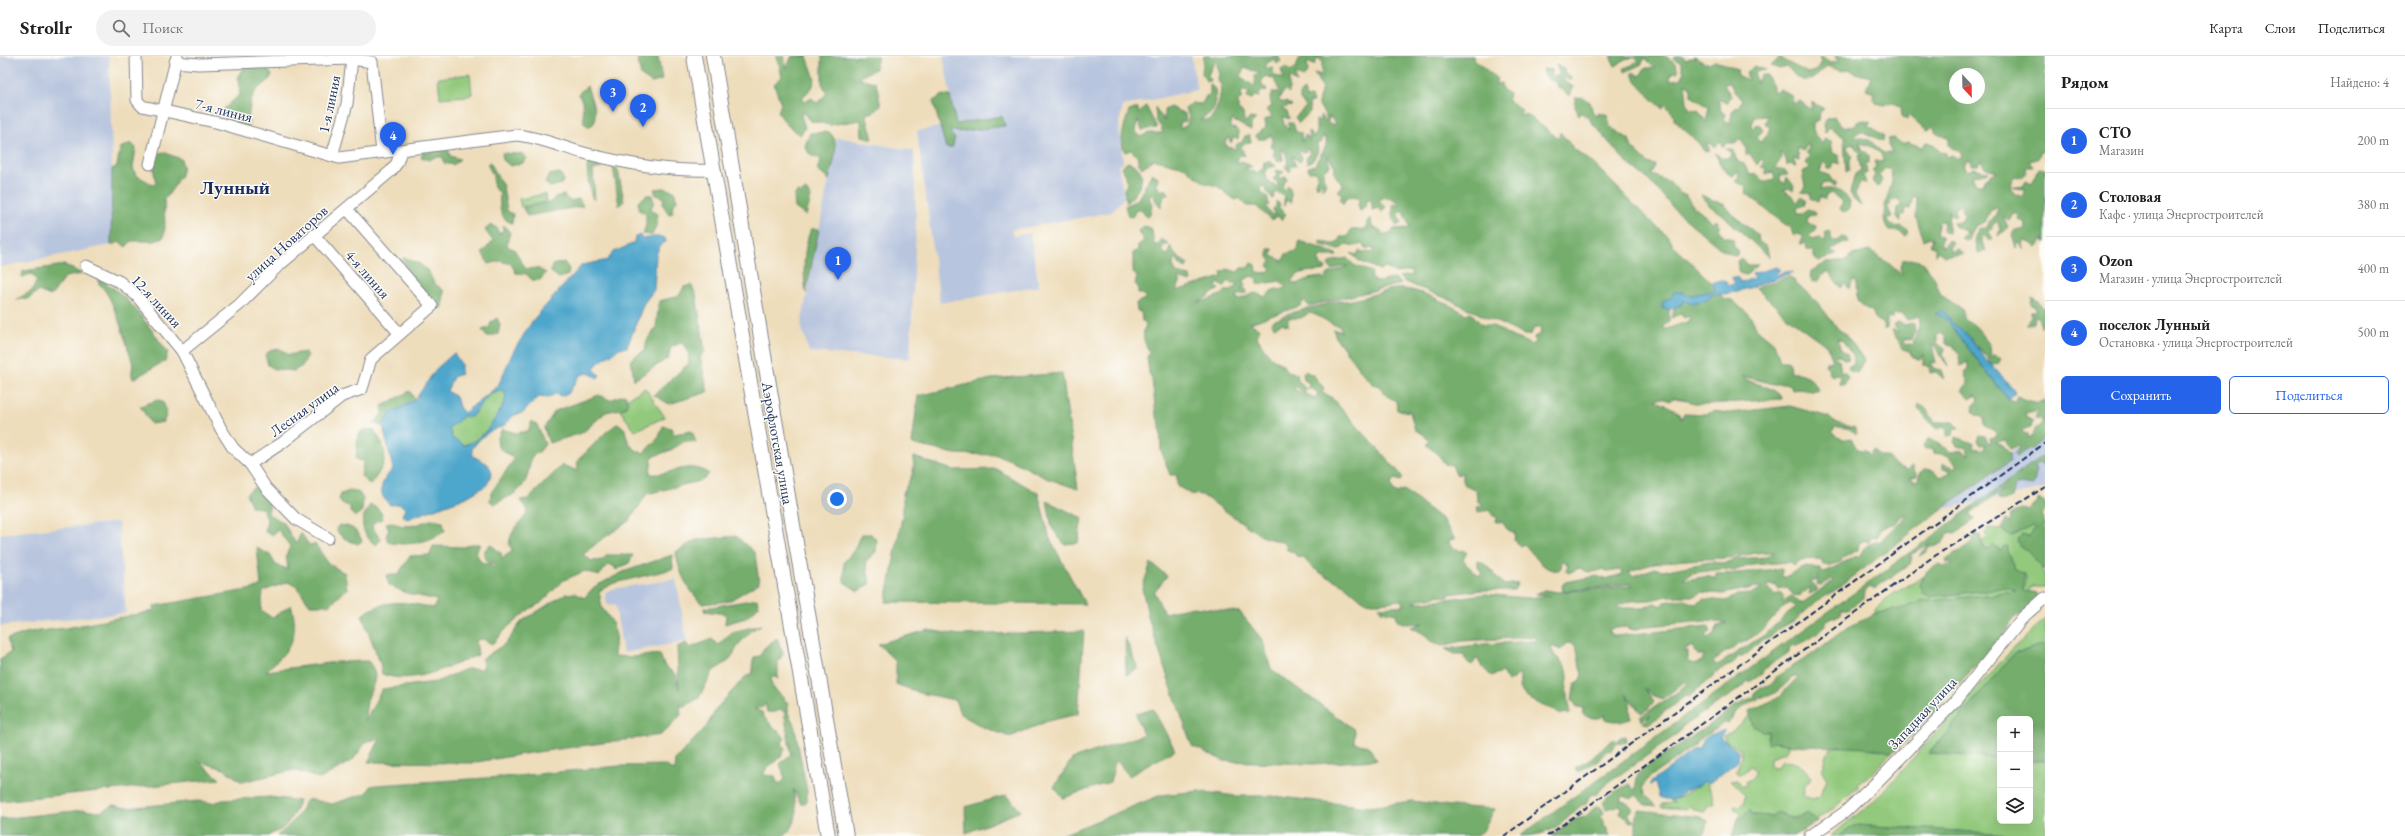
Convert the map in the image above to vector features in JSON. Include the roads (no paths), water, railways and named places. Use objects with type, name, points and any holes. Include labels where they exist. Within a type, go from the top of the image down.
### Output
[{"type":"main road","name":"Аэрофлотская улица","points":[[694,56],[715,170],[828,836]]},
{"type":"main road","name":"Аэрофлотская улица","points":[[713,56],[846,836]]},
{"type":"street","name":"7-я линия","points":[[136,56],[137,100],[142,106],[163,110],[278,140],[332,156],[345,158],[516,135],[532,136],[583,153],[624,162],[690,171],[715,170]]},
{"type":"street","points":[[150,164],[176,59],[199,64],[352,59],[372,62],[382,152]]},
{"type":"street","name":"1-я линия","points":[[332,156],[347,104],[352,59]]},
{"type":"street","name":"улица Новаторов","points":[[182,351],[239,305],[276,267],[391,171],[397,163],[401,151]]},
{"type":"street","name":"Лесная улица","points":[[250,464],[282,443],[342,396],[362,389],[371,359],[399,333],[432,306],[347,209]]},
{"type":"street","name":"4-я линия","points":[[314,235],[399,333]]},
{"type":"street","name":"12-я линия","points":[[86,266],[131,290],[182,351],[229,442],[250,464]]},
{"type":"street","points":[[250,464],[266,488],[296,519],[328,538]]},
{"type":"street","name":"Западная улица","points":[[1810,836],[1845,812],[1882,777],[1956,701],[2024,617],[2045,598]]},
{"type":"water","points":[[641,235],[643,239],[658,236],[665,238],[666,242],[661,244],[656,255],[654,290],[644,303],[627,347],[619,348],[596,366],[594,369],[600,375],[598,378],[588,373],[580,375],[568,394],[561,396],[555,394],[548,398],[539,397],[523,413],[514,415],[505,425],[489,432],[479,440],[472,449],[473,456],[488,464],[492,472],[487,485],[465,498],[407,519],[402,515],[405,509],[400,504],[390,505],[383,496],[382,487],[383,482],[393,469],[383,426],[390,414],[415,400],[436,369],[454,353],[461,364],[461,374],[453,377],[447,391],[456,397],[459,407],[464,413],[498,386],[513,352],[533,320],[582,265],[608,260],[612,253],[634,243],[635,237]],"holes":[[[504,390],[506,398],[490,427],[478,438],[471,443],[464,445],[452,438],[449,428],[464,416],[471,417],[490,393]]]},
{"type":"water","points":[[1776,267],[1780,270],[1776,273],[1777,275],[1785,271],[1793,272],[1750,288],[1725,294],[1711,294],[1708,300],[1692,303],[1684,300],[1683,304],[1669,310],[1662,308],[1663,301],[1671,298],[1674,292],[1682,292],[1688,296],[1715,290],[1712,282],[1723,280],[1727,281],[1727,286],[1734,284],[1732,277],[1738,278],[1740,283],[1754,278],[1752,274]]},
{"type":"water","points":[[1941,311],[1945,312],[1952,323],[1970,337],[1981,354],[2012,387],[2015,393],[2009,400],[1944,317],[1935,314]]},
{"type":"water","points":[[1725,730],[1720,737],[1739,752],[1738,761],[1708,784],[1705,781],[1672,799],[1659,797],[1655,783],[1650,785],[1650,783],[1693,750],[1698,749],[1703,740],[1710,735]]},
{"type":"railway","points":[[1504,836],[2045,443]]},
{"type":"railway","points":[[1547,836],[1930,559],[2045,487]]},
{"type":"place","name":"Ozon","points":[[613,112]]},
{"type":"place","name":"Столовая","points":[[643,127]]},
{"type":"place","name":"поселок Лунный","points":[[393,155]]},
{"type":"place","name":"СТО","points":[[838,280]]},
{"type":"district","name":"Лунный","points":[[235,187]]}]
